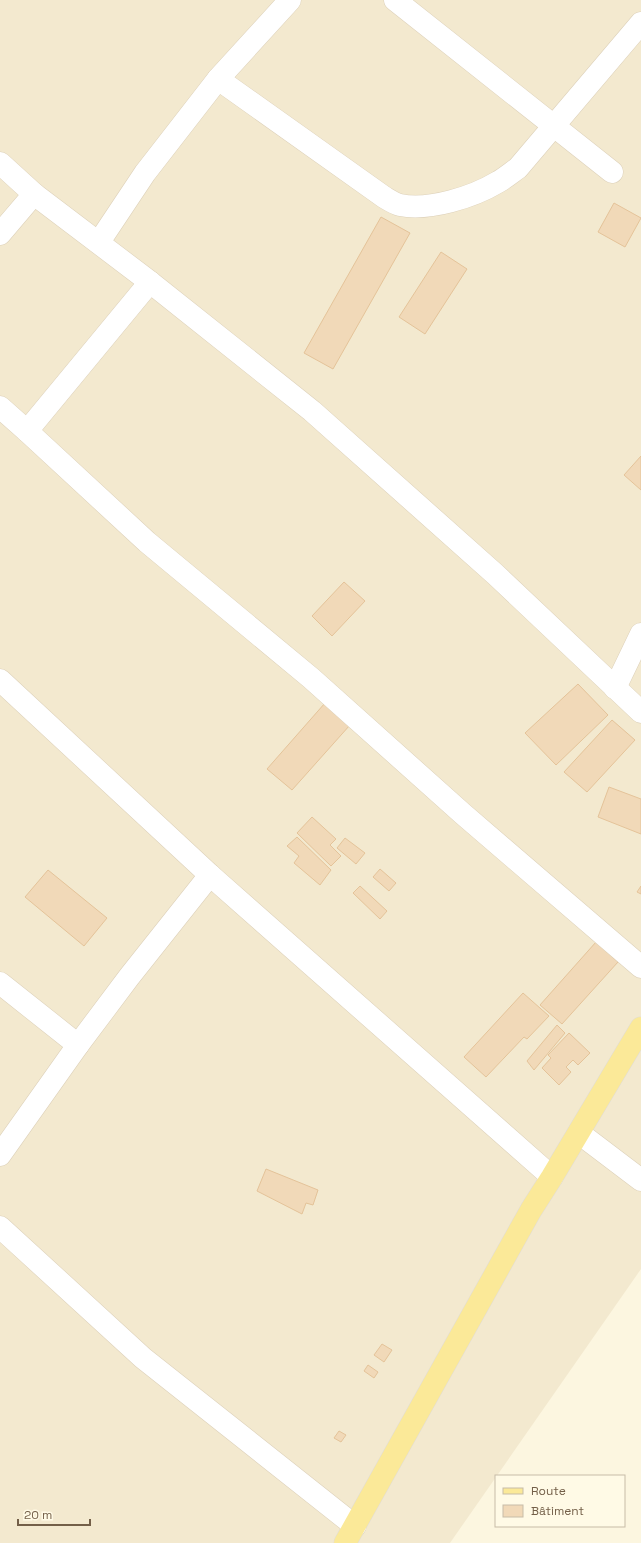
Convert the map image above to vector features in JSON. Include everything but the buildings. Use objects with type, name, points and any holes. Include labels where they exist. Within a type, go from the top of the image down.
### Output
[{"type":"main road","points":[[350,1534],[527,1216],[579,1133],[641,1028]]},
{"type":"street","points":[[99,242],[145,173],[218,79],[290,0]]},
{"type":"street","points":[[395,0],[612,172]]},
{"type":"street","points":[[218,79],[384,197],[399,205],[415,206],[440,204],[472,194],[498,182],[518,168],[641,23]]},
{"type":"street","points":[[0,163],[34,194],[99,242],[312,410],[495,574],[641,712]]},
{"type":"street","points":[[0,234],[34,194]]},
{"type":"street","points":[[28,431],[150,282]]},
{"type":"street","points":[[0,407],[28,431],[147,542],[311,678],[463,814],[641,967]]},
{"type":"street","points":[[615,688],[641,634]]},
{"type":"street","points":[[0,680],[210,875],[552,1177]]},
{"type":"street","points":[[0,1155],[78,1045],[129,977],[210,875]]},
{"type":"street","points":[[0,983],[78,1045]]},
{"type":"street","points":[[579,1133],[641,1180]]},
{"type":"street","points":[[0,1227],[143,1358],[350,1534]]},
{"type":"shaded area","points":[[0,0],[641,0],[641,1269],[497,1475],[495,1475],[495,1478],[450,1543],[0,1543]]}]
